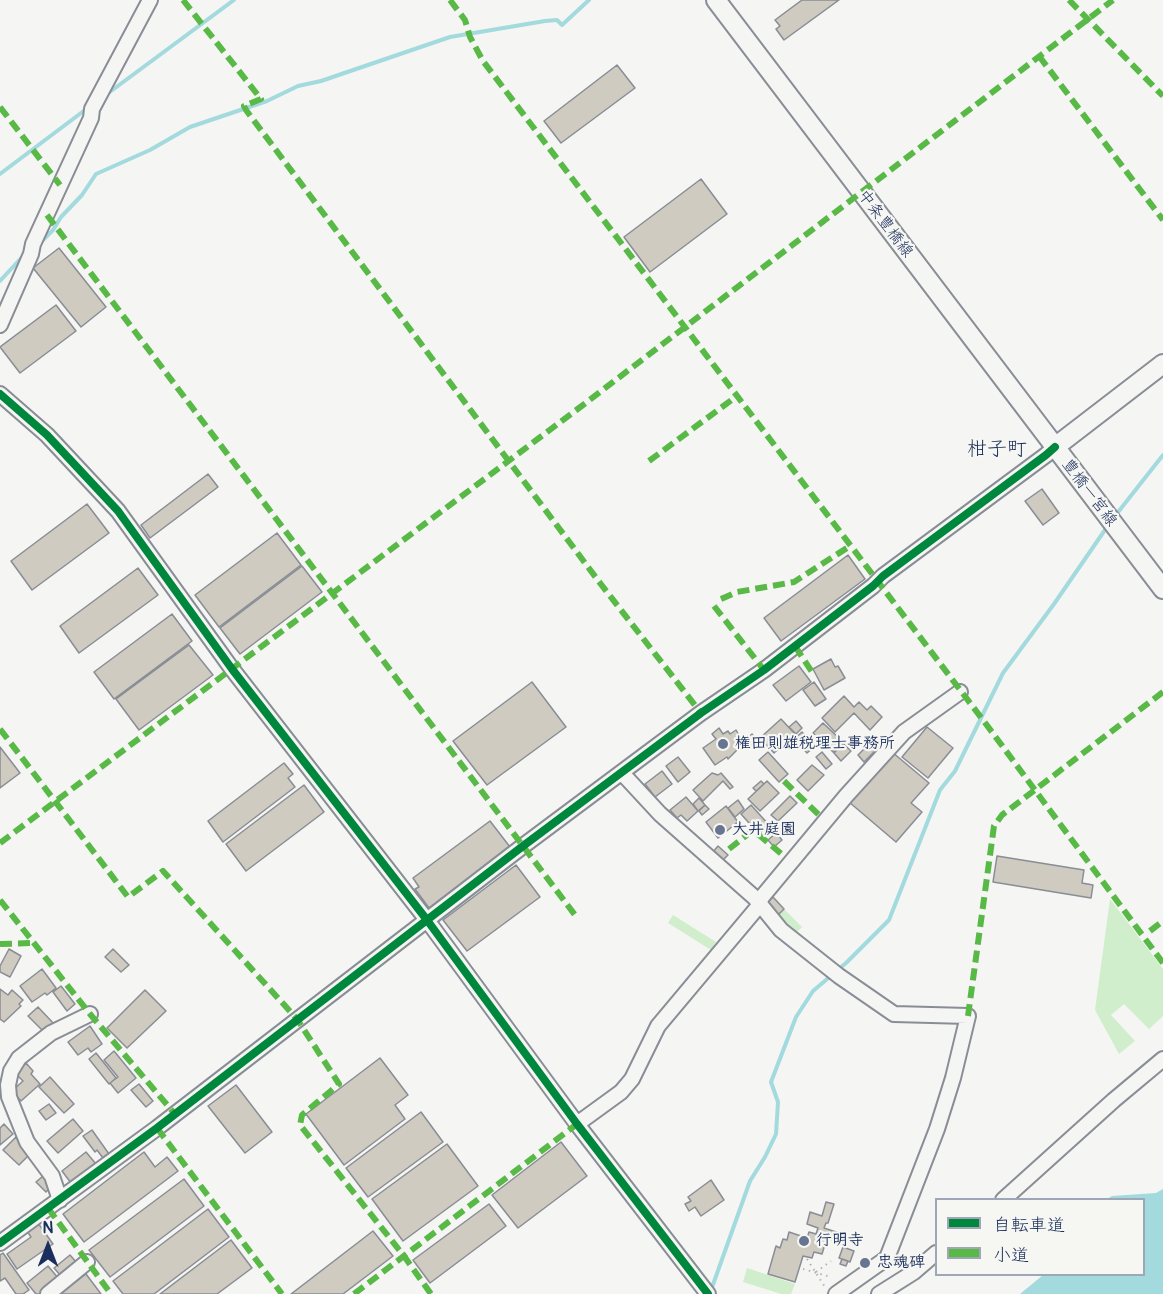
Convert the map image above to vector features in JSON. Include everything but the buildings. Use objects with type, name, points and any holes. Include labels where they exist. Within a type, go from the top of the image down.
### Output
[{"type":"main road","name":"中条豊橋線","points":[[716,0],[1055,447]]},
{"type":"main road","name":"豊橋一宮線","points":[[1163,364],[1055,447],[1163,589]]},
{"type":"street","points":[[0,325],[93,109],[150,0]]},
{"type":"street","points":[[0,394],[47,435],[118,511],[232,669],[428,920],[577,1124],[707,1293]]},
{"type":"street","points":[[0,1243],[60,1200],[523,846],[701,713],[764,670],[883,576],[1055,447]]},
{"type":"street","points":[[577,1124],[627,1086],[658,1026],[846,796],[904,732],[960,692]]},
{"type":"street","points":[[622,773],[660,814],[759,903],[781,930],[834,972],[894,1014],[968,1016],[953,1078],[937,1129],[888,1258],[833,1292]]},
{"type":"street","points":[[60,1200],[52,1176],[27,1142],[9,1097],[8,1085],[11,1071],[19,1058],[51,1033],[90,1014]]},
{"type":"street","points":[[1005,1198],[1163,1059]]},
{"type":"street","points":[[879,1294],[914,1272],[935,1254]]},
{"type":"street","points":[[48,1294],[87,1262]]},
{"type":"path","points":[[807,1259],[826,1287],[833,1292]]},
{"type":"path","points":[[816,1272],[831,1261]]},
{"type":"path","points":[[803,1269],[831,1277]]},
{"type":"green space","points":[[1110,899],[1163,969],[1163,1016],[1149,1029],[1124,1004],[1111,1015],[1135,1041],[1119,1054],[1095,1010]]},
{"type":"green space","points":[[784,909],[802,927],[795,934],[778,915]]},
{"type":"green space","points":[[673,915],[716,942],[711,950],[668,923]]},
{"type":"green space","points":[[747,1268],[795,1284],[791,1294],[781,1294],[743,1282]]},
{"type":"water","points":[[1163,1189],[1163,1294],[1020,1294],[1042,1276],[1145,1276],[1145,1198],[1109,1198],[1156,1193]]},
{"type":"waterway","points":[[107,94],[234,0]]},
{"type":"waterway","points":[[37,246],[82,195],[96,174],[150,150],[190,127],[267,101],[298,86],[321,81],[450,37],[545,21],[557,20],[562,25],[589,0]]},
{"type":"waterway","points":[[0,174],[89,107]]},
{"type":"waterway","points":[[0,281],[25,254]]},
{"type":"waterway","points":[[1115,516],[1163,455]]},
{"type":"waterway","points":[[710,1293],[750,1181],[776,1134],[778,1102],[771,1082],[796,1017],[813,991],[846,963],[889,920],[940,790],[955,771],[1003,673],[1107,527]]},
{"type":"marked path","points":[[183,0],[261,99],[244,106],[246,110],[600,583],[701,713]]},
{"type":"marked path","points":[[450,0],[465,20],[470,37],[483,61],[986,724],[1163,963]]},
{"type":"marked path","points":[[1069,0],[1163,96]]},
{"type":"marked path","points":[[0,843],[579,408],[1113,0]]},
{"type":"marked path","points":[[1039,56],[1163,220]]},
{"type":"marked path","points":[[0,107],[60,185]]},
{"type":"marked path","points":[[47,215],[575,915]]},
{"type":"marked path","points":[[649,461],[737,396]]},
{"type":"marked path","points":[[721,599],[737,592],[794,582],[850,546]]},
{"type":"marked path","points":[[714,606],[764,670]]},
{"type":"marked path","points":[[795,646],[812,672]]},
{"type":"marked path","points":[[968,1016],[994,826],[1002,815],[1163,692]]},
{"type":"marked path","points":[[0,729],[128,897],[163,871],[297,1019],[339,1084],[302,1115],[300,1125],[404,1256],[431,1294]]},
{"type":"marked path","points":[[784,781],[819,815]]},
{"type":"marked path","points":[[729,849],[752,831],[785,857]]},
{"type":"marked path","points":[[0,900],[90,1014],[174,1113]]},
{"type":"marked path","points":[[1150,931],[1163,921]]},
{"type":"marked path","points":[[0,944],[33,943]]},
{"type":"marked path","points":[[354,1294],[577,1124]]},
{"type":"marked path","points":[[157,1128],[282,1294]]},
{"type":"marked path","points":[[48,1208],[111,1294]]},
{"type":"cycle path","points":[[0,394],[47,435],[118,511],[232,669],[427,920],[577,1124],[708,1294]]},
{"type":"cycle path","points":[[0,1243],[157,1128],[523,846],[701,713],[764,670],[883,576],[1055,447]]},
{"type":"place","name":"権田則雄税理士事務所","points":[[723,744]]},
{"type":"place","name":"大井庭園","points":[[720,830]]},
{"type":"place","name":"行明寺","points":[[804,1241]]},
{"type":"place","name":"忠魂碑","points":[[865,1263]]},
{"type":"district","name":"柑子町","points":[[997,450]]}]
